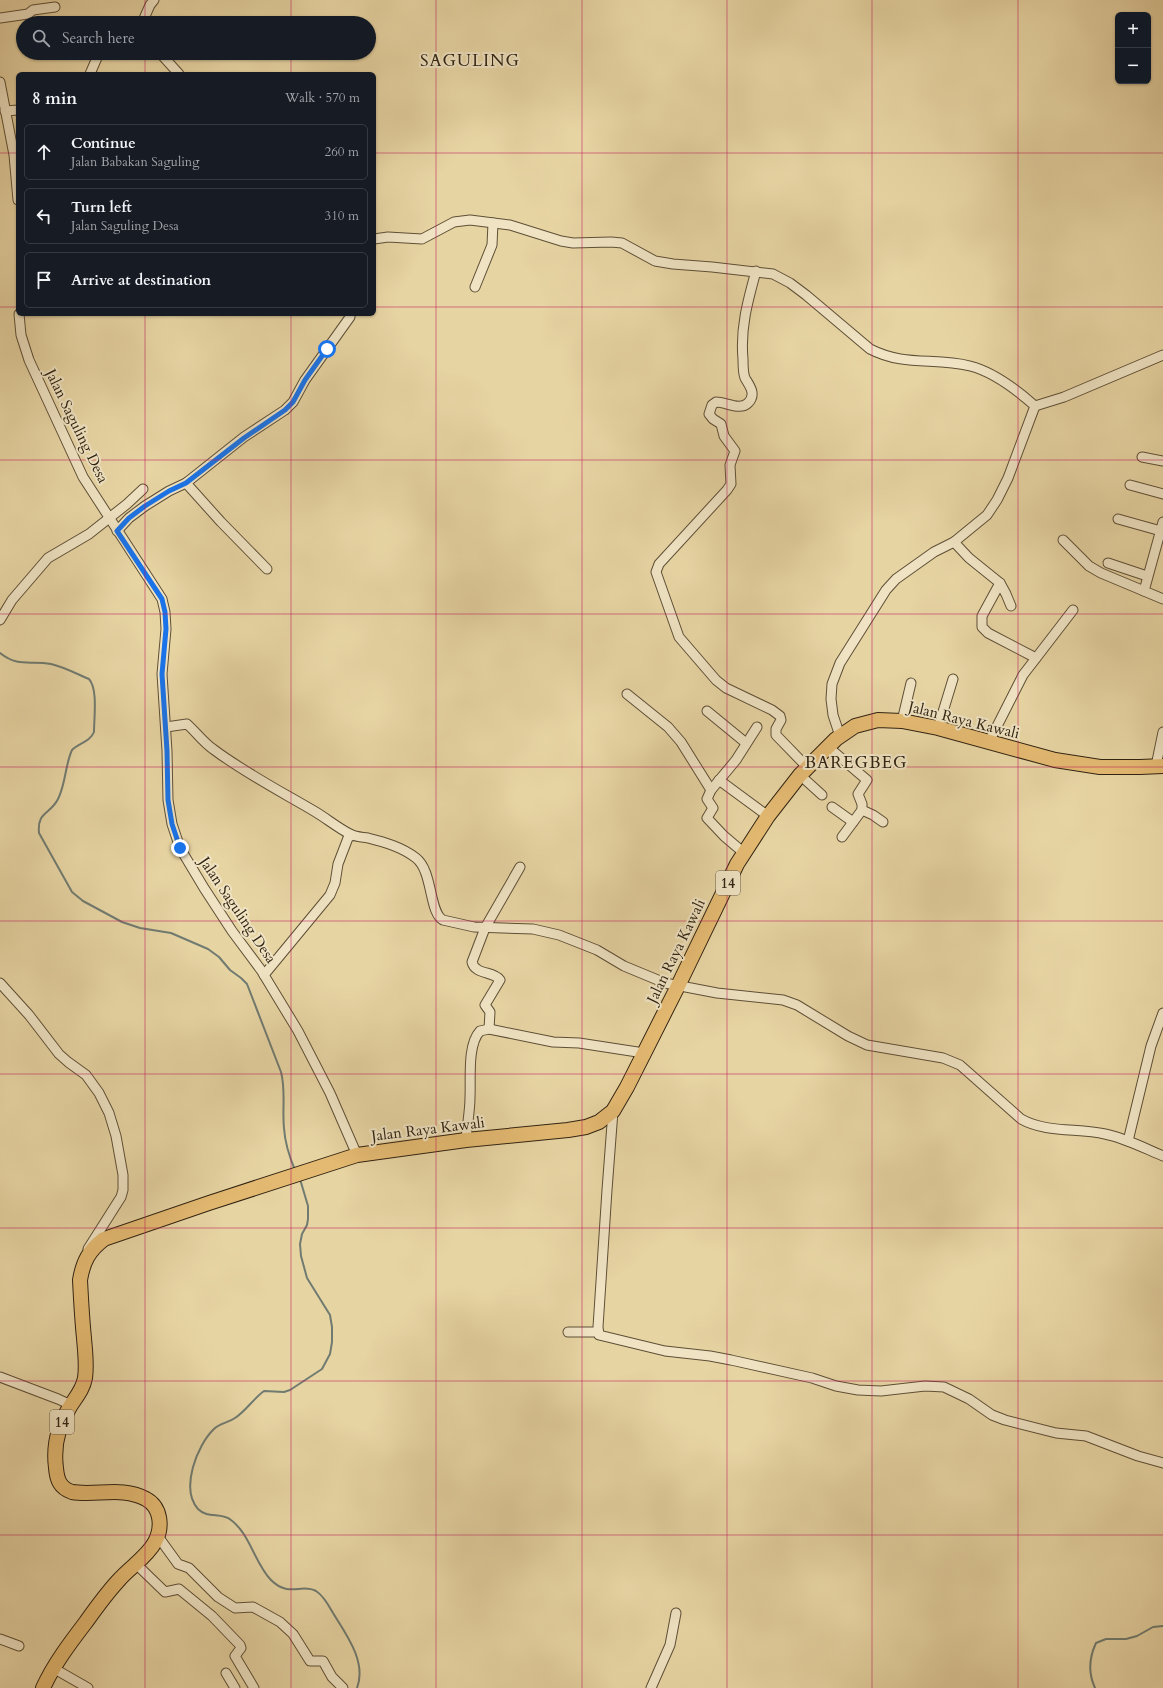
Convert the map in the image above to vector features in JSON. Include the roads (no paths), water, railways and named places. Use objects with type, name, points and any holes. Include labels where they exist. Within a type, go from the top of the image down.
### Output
[{"type":"highway","name":"Jalan Raya Kawali","points":[[357,1155],[466,1140],[586,1127],[599,1122],[613,1111],[678,986],[737,864],[768,816],[804,772],[840,736],[855,726],[878,720],[902,721],[938,728],[1055,760],[1100,767],[1160,766]]},
{"type":"highway","name":"14","points":[[43,1688],[53,1668],[108,1593],[156,1541],[160,1527],[158,1513],[154,1505],[144,1498],[114,1491],[72,1492],[66,1490],[61,1485],[56,1472],[56,1437],[71,1405],[80,1392],[85,1377],[86,1362],[81,1294],[82,1269],[90,1252],[104,1239],[307,1170],[357,1155]]},
{"type":"street","points":[[146,16],[154,0]]},
{"type":"street","points":[[0,18],[28,14],[33,10],[55,6]]},
{"type":"street","points":[[91,72],[96,60]]},
{"type":"street","points":[[166,60],[177,72]]},
{"type":"street","points":[[0,82],[4,111],[14,155],[16,178]]},
{"type":"street","points":[[4,111],[16,110]]},
{"type":"street","points":[[376,238],[422,239],[454,222],[470,220],[510,225],[561,241],[573,243],[622,243],[654,261],[773,274],[790,283],[870,349],[895,359],[945,362],[970,366],[991,374],[1035,406]]},
{"type":"street","points":[[475,287],[492,245],[493,223]]},
{"type":"street","points":[[756,271],[745,314],[742,340],[745,377],[752,390],[752,398],[749,402],[742,406],[716,402],[712,405],[709,414],[713,419],[721,424],[724,436],[734,449],[734,454],[730,465],[731,484],[659,564],[656,572],[679,637],[716,680],[726,688],[754,700],[776,712],[781,720],[776,729],[776,735],[822,795]]},
{"type":"street","name":"Jalan Saguling Desa","points":[[19,316],[21,335],[29,360],[83,477],[162,599],[165,612],[166,629],[162,674],[166,727],[168,800],[172,824],[180,848],[224,918],[264,974],[298,1031],[330,1093],[357,1155]]},
{"type":"street","points":[[117,531],[129,518],[145,506],[169,491],[186,483],[244,438],[285,410],[293,402],[305,380],[350,316]]},
{"type":"street","points":[[1035,406],[1064,397],[1163,355]]},
{"type":"street","points":[[840,736],[833,715],[831,699],[832,684],[840,664],[886,590],[896,579],[934,552],[954,542],[987,515],[998,500],[1008,478],[1035,406]]},
{"type":"street","points":[[1142,457],[1163,461]]},
{"type":"street","points":[[186,483],[221,522],[267,569]]},
{"type":"street","points":[[1130,485],[1163,494]]},
{"type":"street","points":[[0,620],[12,600],[48,558],[89,534],[143,489]]},
{"type":"street","points":[[1118,519],[1162,526],[1160,546],[1147,576],[1144,591]]},
{"type":"street","points":[[1063,540],[1089,566],[1107,576],[1163,599]]},
{"type":"street","points":[[954,542],[969,558],[1000,583],[1011,606]]},
{"type":"street","points":[[1108,563],[1147,576]]},
{"type":"street","points":[[1000,583],[982,616],[982,627],[988,633],[1036,658]]},
{"type":"street","points":[[989,742],[1016,687],[1073,610]]},
{"type":"street","points":[[938,728],[953,679]]},
{"type":"street","points":[[902,721],[910,683]]},
{"type":"street","points":[[627,694],[668,727],[681,742],[711,790]]},
{"type":"street","points":[[707,711],[746,743]]},
{"type":"street","points":[[166,727],[187,724],[200,739],[213,749],[272,788],[314,811],[352,835],[386,843],[408,852],[417,859],[425,873],[436,912],[440,919],[474,927],[485,928],[501,926],[533,929],[559,935],[597,950],[624,966],[655,980],[717,993],[783,1000],[797,1005],[848,1036],[867,1045],[943,1058],[960,1065],[1021,1119],[1032,1125],[1105,1134],[1128,1141],[1163,1156]]},
{"type":"street","points":[[744,853],[724,836],[707,818],[713,809],[707,801],[711,790],[736,760],[757,727]]},
{"type":"street","points":[[1160,766],[1163,732]]},
{"type":"street","points":[[828,747],[865,778],[866,784],[858,794],[862,804],[862,810],[842,837]]},
{"type":"street","points":[[719,780],[768,816]]},
{"type":"street","points":[[832,808],[853,822]]},
{"type":"street","points":[[862,810],[883,822]]},
{"type":"street","points":[[264,974],[330,895],[348,838],[352,835]]},
{"type":"street","points":[[489,1029],[490,1012],[485,1005],[500,980],[498,977],[477,969],[472,962],[485,928],[520,867]]},
{"type":"street","points":[[0,983],[29,1015],[59,1054],[86,1075],[102,1098],[114,1127],[123,1175],[123,1190],[121,1197],[89,1246],[82,1264],[82,1269]]},
{"type":"street","points":[[1128,1141],[1151,1046],[1163,1014]]},
{"type":"street","points":[[466,1140],[473,1046],[480,1031],[489,1029],[547,1041],[644,1053]]},
{"type":"street","points":[[613,1111],[606,1190],[599,1335],[605,1338],[658,1349],[732,1360],[812,1378],[836,1386],[858,1390],[881,1391],[925,1386],[944,1387],[969,1399],[992,1415],[1005,1420],[1056,1433],[1086,1436],[1138,1456],[1163,1463]]},
{"type":"street","points":[[568,1332],[598,1332]]},
{"type":"street","points":[[0,1377],[71,1405]]},
{"type":"street","points":[[157,1535],[178,1564],[189,1568],[218,1597],[235,1608],[253,1607],[280,1622],[293,1634],[310,1661],[323,1661],[332,1677],[343,1688]]},
{"type":"street","points":[[135,1563],[166,1592],[179,1589],[224,1627],[240,1645],[241,1649],[235,1656],[254,1688]]},
{"type":"street","points":[[651,1688],[670,1645],[676,1613]]},
{"type":"street","points":[[0,1639],[19,1646]]},
{"type":"street","points":[[53,1668],[88,1688]]},
{"type":"street","points":[[226,1673],[235,1688]]},
{"type":"waterway","points":[[0,653],[7,658],[19,662],[44,663],[61,667],[89,679],[92,684],[95,696],[94,732],[90,738],[72,750],[61,793],[55,804],[42,817],[39,826],[39,833],[72,892],[83,901],[122,922],[140,928],[171,933],[208,949],[219,957],[230,970],[247,984],[281,1072],[285,1134],[295,1170]]},
{"type":"waterway","points":[[300,1179],[308,1206],[307,1225],[302,1234],[300,1244],[301,1256],[307,1278],[330,1315],[332,1327],[330,1354],[322,1369],[290,1390],[284,1392],[264,1391],[239,1415],[214,1429],[202,1445],[197,1456],[191,1479],[191,1490],[193,1500],[198,1509],[206,1514],[223,1516],[238,1526],[265,1573],[277,1585],[289,1589],[310,1589],[316,1591],[324,1598],[354,1649],[359,1668],[357,1688]]},
{"type":"waterway","points":[[1095,1688],[1091,1677],[1090,1666],[1096,1643],[1106,1639],[1126,1639],[1137,1636],[1153,1627],[1163,1626]]},
{"type":"district","name":"SAGULING","points":[[470,60]]},
{"type":"district","name":"BAREGBEG","points":[[856,762]]}]
